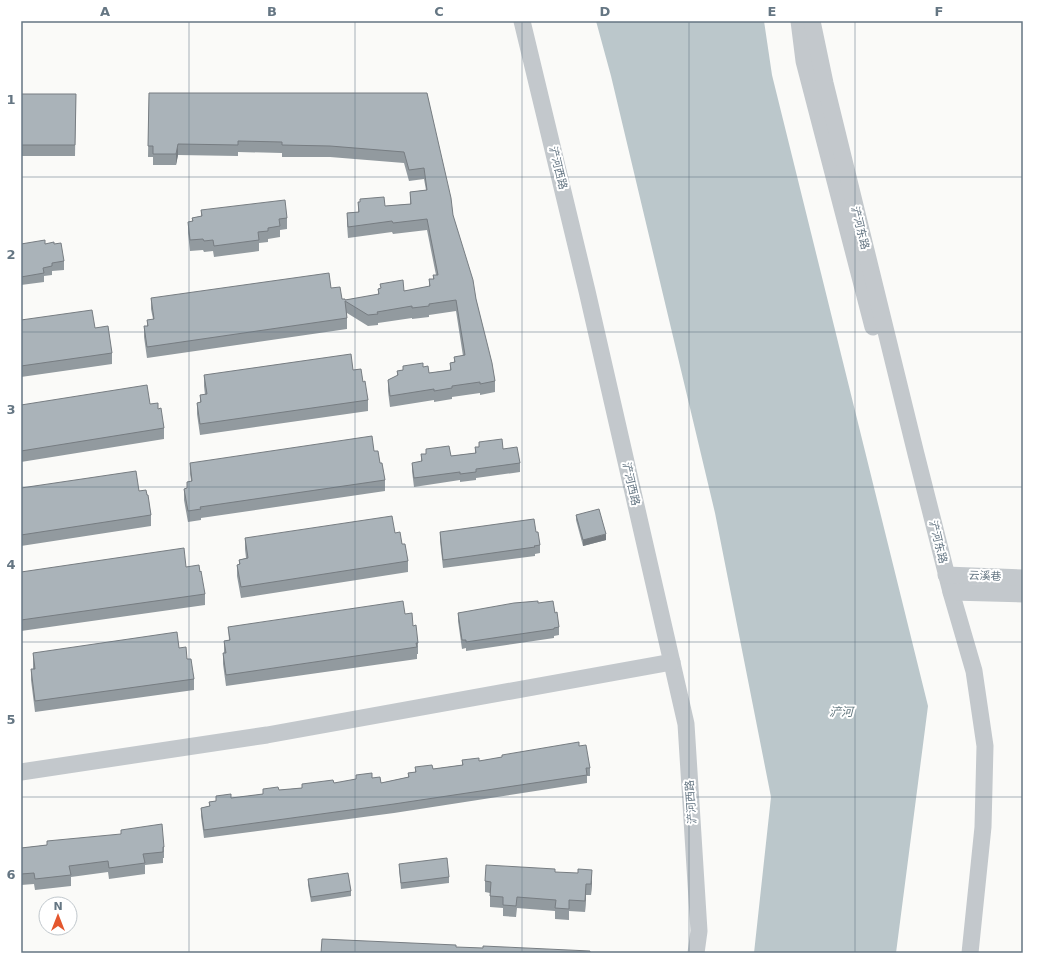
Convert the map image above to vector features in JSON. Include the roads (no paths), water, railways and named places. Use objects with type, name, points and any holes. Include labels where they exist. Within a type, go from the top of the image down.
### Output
[{"type":"street","name":"浐河西路","points":[[522,21],[587,291],[686,724],[699,931],[696,953]]},
{"type":"street","name":"浐河东路","points":[[799,21],[806,68],[931,552],[946,575]]},
{"type":"street","name":"浐河东路","points":[[812,21],[830,106],[946,575]]},
{"type":"street","points":[[946,575],[974,671],[985,746],[983,827],[970,953]]},
{"type":"street","name":"云溪巷","points":[[946,575],[1023,578]]},
{"type":"street","name":"云溪巷","points":[[951,592],[1023,594]]},
{"type":"street","points":[[21,772],[267,735],[672,662]]},
{"type":"water","name":"浐河","points":[[596,21],[764,21],[772,75],[928,706],[896,953],[754,953],[771,797],[715,513],[611,76]]}]
